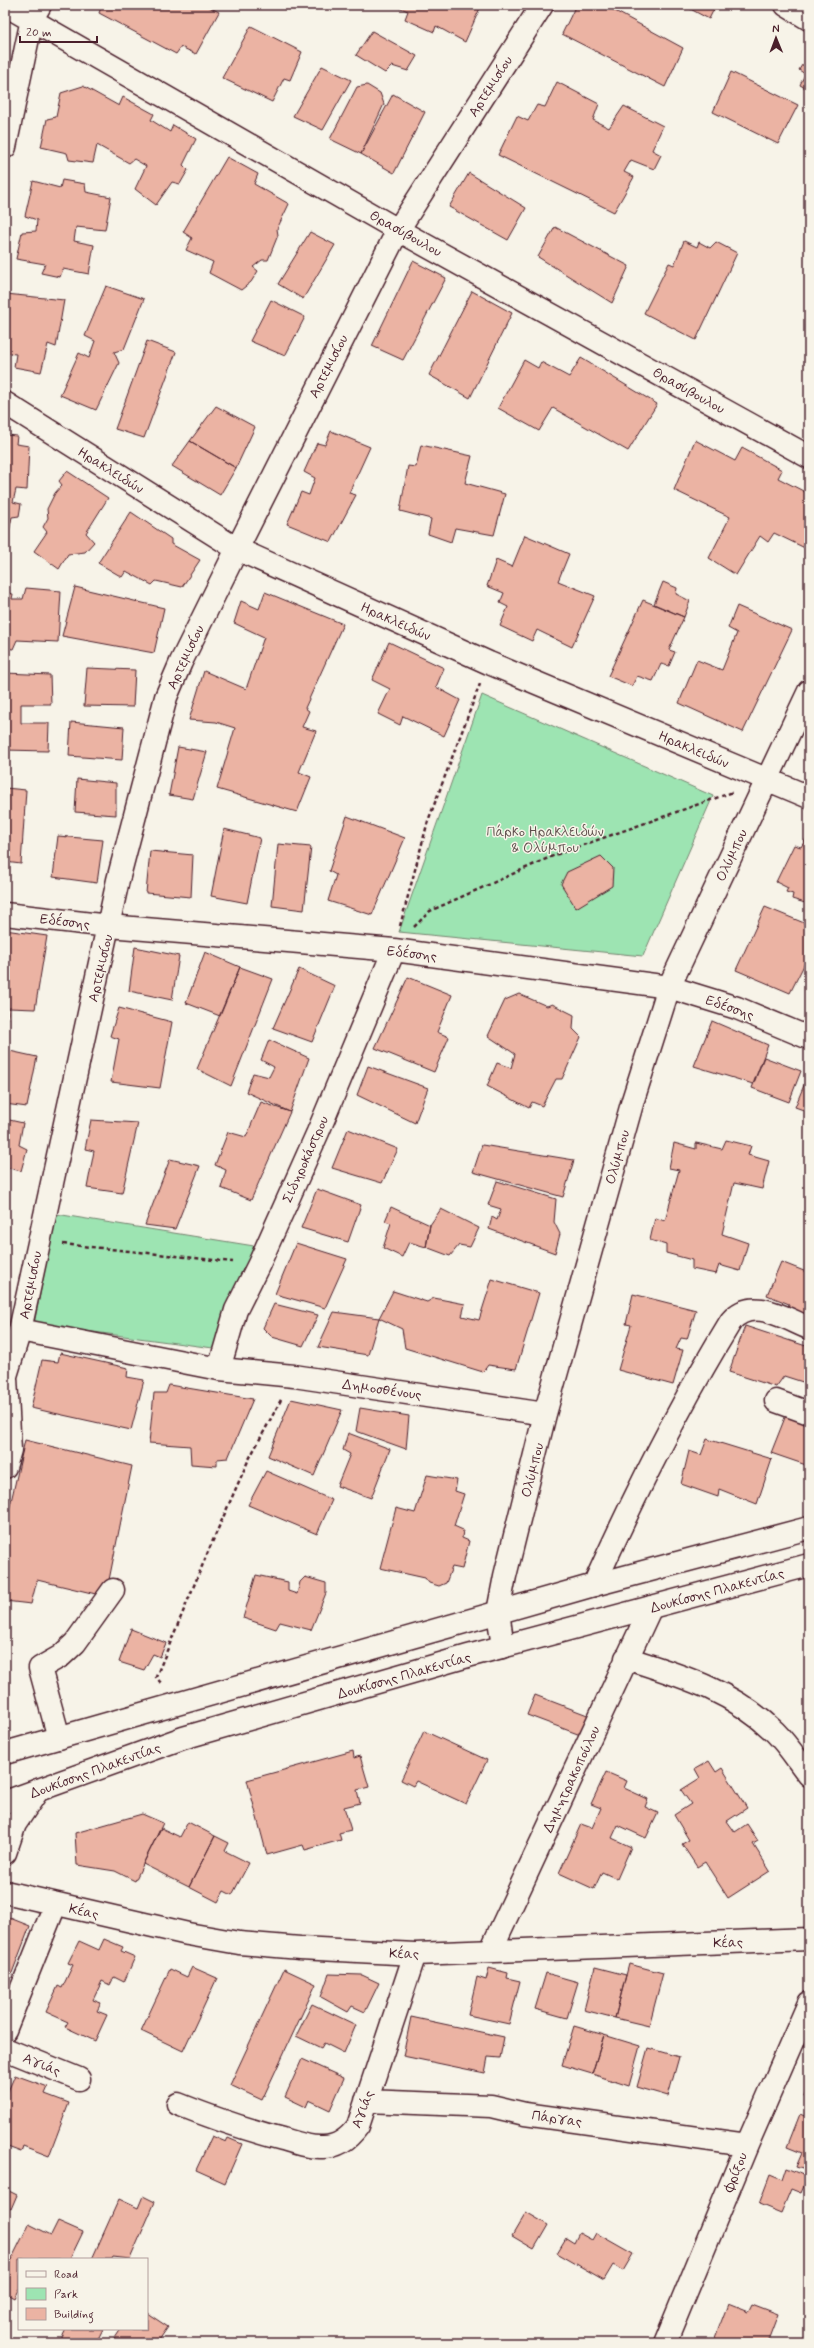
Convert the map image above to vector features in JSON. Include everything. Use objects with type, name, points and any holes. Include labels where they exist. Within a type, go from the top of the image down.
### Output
[{"type":"street","name":"Θρασύβουλου","points":[[5,5],[36,12],[398,230],[809,457]]},
{"type":"street","name":"Αρτεμισίου","points":[[5,1468],[10,1450],[6,1379],[20,1330],[38,1241],[118,880],[166,697],[181,662],[237,549],[398,230],[542,5]]},
{"type":"street","points":[[786,5],[809,19]]},
{"type":"street","points":[[5,147],[36,12]]},
{"type":"street","name":"Ηρακλειδών","points":[[5,403],[237,549],[489,662],[809,798]]},
{"type":"street","name":"Ολύμπου","points":[[503,1647],[498,1612],[545,1414],[634,1100],[669,987],[809,691]]},
{"type":"street","name":"Εδέσσης","points":[[5,914],[109,926],[394,950],[669,987],[737,1008],[809,1038]]},
{"type":"street","name":"Σιδηροκάστρου","points":[[219,1369],[234,1315],[259,1264],[394,950]]},
{"type":"street","points":[[594,1585],[661,1443],[700,1371],[737,1313],[752,1308],[761,1309],[809,1328]]},
{"type":"street","name":"Δημοσθένους","points":[[20,1330],[219,1369],[294,1376],[545,1414]]},
{"type":"street","points":[[776,1401],[809,1413]]},
{"type":"street","points":[[5,1753],[594,1585],[809,1528]]},
{"type":"street","name":"Δουκίσσης Πλακεντίας","points":[[5,1802],[183,1738],[503,1647],[809,1565]]},
{"type":"street","points":[[59,1738],[40,1668],[61,1656],[75,1643],[113,1590]]},
{"type":"street","name":"Δημητρακοπούλου","points":[[491,1950],[651,1607]]},
{"type":"street","points":[[626,1658],[682,1676],[715,1689],[740,1704],[776,1733],[809,1775]]},
{"type":"street","points":[[5,1853],[15,1824],[38,1790]]},
{"type":"street","name":"Κέας","points":[[5,1892],[55,1905],[188,1934],[239,1943],[415,1954],[809,1939]]},
{"type":"street","points":[[5,2030],[55,1905]]},
{"type":"street","name":"Αγιάς","points":[[178,2104],[235,2126],[306,2145],[323,2148],[341,2142],[351,2136],[358,2126],[415,1954]]},
{"type":"street","name":"Φρίξου","points":[[665,2343],[747,2145],[809,2003]]},
{"type":"street","name":"Αγιάς","points":[[5,2049],[78,2079]]},
{"type":"street","name":"Πάργας","points":[[366,2101],[491,2106],[525,2114],[747,2145]]},
{"type":"path","points":[[394,950],[428,820],[489,662]]},
{"type":"path","points":[[394,950],[430,911],[555,855],[663,818],[767,779]]},
{"type":"path","points":[[38,1241],[259,1264]]},
{"type":"path","points":[[177,1704],[156,1677],[210,1546],[242,1475],[294,1376]]},
{"type":"green space","name":"Πάρκο Ηρακλειδών & Ολύμπου","points":[[482,695],[713,796],[643,956],[399,932]]},
{"type":"green space","points":[[56,1214],[254,1246],[213,1348],[34,1324]]},
{"type":"building","points":[[102,5],[205,5],[219,12],[196,54],[181,47],[176,54],[99,13]]},
{"type":"building","points":[[393,5],[474,5],[480,8],[465,42],[436,26],[434,32],[405,19],[408,11]]},
{"type":"building","points":[[576,5],[604,5],[683,48],[665,87],[562,34]]},
{"type":"building","points":[[683,5],[716,5],[709,19]]},
{"type":"building","points":[[251,26],[302,52],[290,80],[284,78],[272,102],[222,78]]},
{"type":"building","points":[[372,31],[417,56],[408,71],[392,66],[385,73],[356,55]]},
{"type":"building","points":[[809,64],[809,90],[800,85],[805,74],[799,70],[802,65]]},
{"type":"building","points":[[322,66],[351,80],[323,130],[293,116]]},
{"type":"building","points":[[731,72],[798,105],[778,144],[713,112]]},
{"type":"building","points":[[557,82],[599,104],[593,120],[609,128],[624,106],[663,126],[652,150],[661,155],[654,169],[631,160],[624,172],[634,177],[614,212],[498,155],[517,116],[528,121],[537,105],[545,107]]},
{"type":"building","points":[[367,85],[380,93],[384,104],[361,154],[330,139],[357,87]]},
{"type":"building","points":[[83,86],[119,106],[123,97],[154,114],[151,120],[170,132],[173,125],[196,139],[183,165],[188,170],[180,184],[172,182],[156,205],[135,189],[146,166],[134,159],[129,163],[97,145],[93,163],[69,160],[67,153],[41,147],[47,119],[56,117],[61,93]]},
{"type":"building","points":[[393,94],[425,112],[394,173],[361,154]]},
{"type":"building","points":[[227,157],[258,174],[254,184],[289,204],[277,229],[278,235],[268,260],[262,260],[253,267],[258,271],[251,282],[241,290],[209,273],[213,262],[186,250],[192,238],[183,232]]},
{"type":"building","points":[[469,173],[526,208],[508,240],[449,207]]},
{"type":"building","points":[[62,180],[85,184],[86,192],[111,197],[105,230],[76,227],[74,241],[94,245],[89,274],[63,269],[60,277],[41,273],[45,264],[16,259],[22,232],[36,231],[37,220],[25,216],[33,181],[60,188]]},
{"type":"building","points":[[555,227],[629,266],[612,303],[538,257]]},
{"type":"building","points":[[310,232],[335,245],[303,299],[278,284]]},
{"type":"building","points":[[684,241],[697,247],[699,242],[710,248],[716,242],[737,253],[696,340],[644,313],[669,263],[674,265]]},
{"type":"building","points":[[413,261],[446,278],[403,360],[372,346]]},
{"type":"building","points":[[106,286],[144,299],[124,349],[114,352],[119,363],[96,410],[60,395],[79,353],[89,358],[95,341],[85,336]]},
{"type":"building","points":[[472,291],[512,313],[470,398],[429,375]]},
{"type":"building","points":[[6,294],[64,300],[56,347],[48,344],[41,372],[14,367],[16,354],[5,353]]},
{"type":"building","points":[[271,300],[305,317],[285,356],[250,341]]},
{"type":"building","points":[[147,341],[176,352],[144,438],[115,429]]},
{"type":"building","points":[[581,358],[657,404],[628,451],[553,408],[539,431],[498,408],[524,360],[538,368],[541,362],[569,377]]},
{"type":"building","points":[[216,406],[255,427],[236,468],[190,441]]},
{"type":"building","points":[[331,431],[370,447],[349,493],[356,495],[331,542],[287,524],[301,492],[309,495],[315,478],[304,472],[317,443],[325,445]]},
{"type":"building","points":[[5,435],[17,436],[16,444],[29,446],[27,490],[16,489],[13,502],[21,504],[19,516],[12,517],[8,537],[5,537]]},
{"type":"building","points":[[695,440],[735,461],[742,448],[782,470],[778,478],[809,494],[809,550],[774,533],[768,542],[760,536],[736,575],[709,558],[730,517],[674,490]]},
{"type":"building","points":[[190,441],[236,468],[220,495],[172,466]]},
{"type":"building","points":[[421,445],[472,456],[465,483],[505,494],[494,535],[455,528],[451,542],[428,534],[431,519],[400,511],[408,466],[416,467]]},
{"type":"building","points":[[67,471],[108,498],[86,533],[94,542],[85,552],[68,554],[59,569],[34,551],[47,532],[43,527],[48,518],[47,509],[55,493],[62,485],[59,481]]},
{"type":"building","points":[[131,512],[171,539],[171,544],[200,560],[182,587],[156,581],[152,585],[126,571],[122,577],[98,563]]},
{"type":"building","points":[[525,535],[569,554],[558,581],[595,596],[572,647],[537,630],[532,641],[500,626],[508,607],[500,603],[504,593],[487,586],[496,560],[512,567]]},
{"type":"building","points":[[663,582],[677,588],[676,594],[690,601],[684,617],[654,604]]},
{"type":"building","points":[[75,587],[164,608],[154,653],[62,636]]},
{"type":"building","points":[[26,588],[61,591],[58,642],[17,640],[13,649],[5,648],[5,593],[13,594],[12,599],[23,599]]},
{"type":"building","points":[[265,592],[343,624],[305,708],[309,711],[302,727],[316,731],[299,772],[311,777],[297,812],[217,789],[235,728],[216,722],[189,720],[204,671],[246,689],[264,637],[234,623],[241,601],[259,609]]},
{"type":"building","points":[[643,600],[684,617],[669,650],[675,652],[669,666],[661,664],[653,681],[637,676],[632,686],[608,676]]},
{"type":"building","points":[[737,606],[792,630],[743,732],[679,703],[697,660],[722,670],[737,633],[728,628]]},
{"type":"building","points":[[389,642],[444,668],[436,687],[460,700],[444,736],[403,716],[400,725],[378,714],[390,689],[372,680]]},
{"type":"building","points":[[87,668],[135,670],[133,707],[84,706]]},
{"type":"building","points":[[5,673],[50,675],[51,704],[21,704],[21,723],[49,723],[48,751],[5,750]]},
{"type":"building","points":[[71,722],[124,727],[122,760],[69,756]]},
{"type":"building","points":[[178,747],[207,752],[193,799],[169,795]]},
{"type":"building","points":[[77,779],[116,783],[116,815],[75,812]]},
{"type":"building","points":[[5,788],[26,790],[21,864],[5,862]]},
{"type":"building","points":[[347,816],[405,838],[372,915],[328,901],[336,875],[329,871]]},
{"type":"building","points":[[224,829],[260,838],[247,903],[211,896]]},
{"type":"building","points":[[809,834],[809,899],[805,903],[792,899],[793,894],[786,892],[788,888],[776,882],[794,845],[801,847]]},
{"type":"building","points":[[58,836],[103,840],[97,883],[53,877]]},
{"type":"building","points":[[278,844],[311,847],[304,910],[272,906]]},
{"type":"building","points":[[150,851],[193,855],[191,897],[146,893]]},
{"type":"building","points":[[601,856],[613,868],[612,886],[576,908],[561,884],[567,872]]},
{"type":"building","points":[[765,907],[809,925],[809,955],[790,993],[736,970]]},
{"type":"building","points":[[5,930],[47,936],[35,1009],[9,1008],[8,1018],[5,1018]]},
{"type":"building","points":[[135,947],[179,956],[172,1000],[129,991]]},
{"type":"building","points":[[205,952],[240,967],[220,1016],[186,1003]]},
{"type":"building","points":[[240,967],[273,979],[231,1086],[197,1069]]},
{"type":"building","points":[[299,969],[335,986],[312,1042],[273,1028]]},
{"type":"building","points":[[408,977],[452,995],[437,1032],[449,1037],[434,1072],[375,1048]]},
{"type":"building","points":[[519,994],[547,1006],[552,1004],[574,1015],[573,1029],[581,1037],[562,1079],[556,1079],[542,1106],[532,1102],[529,1108],[487,1086],[497,1063],[511,1068],[515,1054],[488,1036],[505,1000]]},
{"type":"building","points":[[119,1008],[172,1022],[160,1088],[111,1082],[119,1039],[110,1036]]},
{"type":"building","points":[[712,1021],[768,1045],[753,1084],[694,1066]]},
{"type":"building","points":[[269,1040],[309,1058],[290,1112],[246,1092],[253,1073],[269,1077],[274,1067],[261,1060]]},
{"type":"building","points":[[5,1050],[37,1057],[27,1107],[5,1104]]},
{"type":"building","points":[[764,1057],[801,1071],[789,1102],[752,1088]]},
{"type":"building","points":[[368,1066],[428,1088],[415,1123],[357,1095]]},
{"type":"building","points":[[809,1073],[809,1112],[795,1107]]},
{"type":"building","points":[[261,1102],[290,1112],[251,1200],[221,1188],[226,1170],[215,1165],[228,1132],[246,1137]]},
{"type":"building","points":[[5,1119],[23,1123],[19,1145],[27,1149],[21,1171],[5,1167]]},
{"type":"building","points":[[91,1120],[138,1123],[122,1193],[87,1188],[94,1151],[85,1149]]},
{"type":"building","points":[[348,1129],[398,1149],[382,1183],[332,1168]]},
{"type":"building","points":[[726,1140],[751,1146],[748,1155],[769,1161],[762,1189],[734,1183],[722,1234],[748,1243],[740,1271],[719,1265],[716,1274],[692,1269],[692,1260],[666,1253],[666,1245],[650,1240],[655,1218],[665,1221],[679,1170],[669,1168],[674,1143],[696,1149],[696,1143],[722,1149]]},
{"type":"building","points":[[482,1145],[574,1160],[563,1197],[473,1172]]},
{"type":"building","points":[[170,1159],[200,1166],[175,1229],[145,1225]]},
{"type":"building","points":[[497,1181],[556,1199],[554,1222],[560,1234],[555,1253],[489,1229],[492,1217],[497,1220],[501,1209],[488,1205]]},
{"type":"building","points":[[317,1189],[361,1205],[348,1242],[301,1228]]},
{"type":"building","points":[[391,1207],[430,1225],[426,1247],[409,1242],[402,1257],[383,1248],[391,1223],[385,1221]]},
{"type":"building","points":[[441,1209],[479,1228],[470,1247],[459,1245],[450,1256],[426,1247],[430,1225]]},
{"type":"building","points":[[296,1243],[347,1259],[325,1308],[275,1294]]},
{"type":"building","points":[[781,1262],[809,1273],[809,1323],[786,1315],[789,1304],[767,1295]]},
{"type":"building","points":[[492,1279],[539,1293],[516,1369],[488,1365],[483,1372],[405,1348],[402,1329],[379,1318],[393,1291],[427,1302],[434,1298],[465,1304],[462,1316],[479,1320]]},
{"type":"building","points":[[633,1294],[696,1310],[687,1339],[681,1338],[676,1349],[683,1350],[673,1385],[618,1370],[631,1325],[626,1324]]},
{"type":"building","points":[[274,1304],[318,1315],[303,1346],[272,1337],[263,1328]]},
{"type":"building","points":[[334,1312],[379,1318],[368,1355],[318,1347]]},
{"type":"building","points":[[745,1326],[809,1347],[809,1384],[784,1376],[776,1387],[729,1372]]},
{"type":"building","points":[[60,1353],[128,1368],[127,1377],[144,1380],[131,1430],[31,1408],[42,1360],[58,1362]]},
{"type":"building","points":[[169,1385],[253,1399],[228,1458],[217,1459],[217,1466],[191,1464],[190,1446],[149,1443],[154,1393],[166,1393]]},
{"type":"building","points":[[291,1399],[342,1410],[314,1476],[268,1456]]},
{"type":"building","points":[[360,1408],[409,1416],[406,1449],[356,1431]]},
{"type":"building","points":[[786,1415],[809,1416],[809,1466],[771,1453]]},
{"type":"building","points":[[348,1433],[390,1449],[371,1498],[337,1486],[350,1454],[343,1450]]},
{"type":"building","points":[[707,1439],[772,1459],[757,1504],[719,1489],[718,1497],[681,1484],[689,1451],[701,1455]]},
{"type":"building","points":[[25,1440],[132,1466],[108,1585],[100,1595],[37,1580],[31,1604],[5,1601],[5,1528]]},
{"type":"building","points":[[266,1471],[332,1500],[317,1534],[248,1505]]},
{"type":"building","points":[[427,1475],[457,1480],[455,1491],[464,1494],[454,1526],[463,1530],[462,1538],[469,1541],[462,1569],[452,1567],[446,1583],[439,1586],[429,1583],[425,1578],[380,1568],[396,1508],[415,1513]]},
{"type":"building","points":[[256,1575],[288,1582],[288,1591],[297,1594],[300,1582],[305,1577],[326,1583],[326,1593],[311,1630],[280,1622],[276,1629],[243,1618]]},
{"type":"building","points":[[131,1629],[166,1643],[160,1657],[153,1654],[144,1670],[119,1662]]},
{"type":"building","points":[[535,1695],[590,1716],[583,1736],[527,1715]]},
{"type":"building","points":[[424,1731],[487,1760],[466,1804],[416,1781],[413,1786],[401,1780]]},
{"type":"building","points":[[353,1751],[354,1758],[360,1756],[369,1787],[357,1790],[360,1803],[344,1807],[351,1830],[339,1833],[341,1840],[305,1850],[303,1845],[267,1855],[247,1780]]},
{"type":"building","points":[[709,1761],[716,1772],[722,1768],[747,1808],[727,1821],[735,1832],[747,1824],[758,1841],[753,1844],[770,1871],[728,1898],[705,1862],[697,1867],[682,1844],[689,1840],[674,1815],[691,1804],[681,1790],[700,1778],[695,1769]]},
{"type":"building","points":[[606,1772],[627,1781],[624,1788],[648,1799],[645,1807],[658,1813],[646,1838],[618,1825],[612,1838],[631,1847],[617,1879],[602,1872],[594,1889],[559,1873],[581,1824],[592,1828],[601,1808],[591,1804]]},
{"type":"building","points":[[142,1814],[163,1823],[135,1881],[115,1871],[77,1865],[75,1833]]},
{"type":"building","points":[[188,1822],[215,1836],[189,1887],[143,1864],[161,1828],[180,1837]]},
{"type":"building","points":[[215,1836],[229,1843],[225,1851],[249,1863],[232,1895],[224,1891],[218,1902],[189,1887]]},
{"type":"building","points":[[5,1916],[30,1926],[7,1986],[5,1986]]},
{"type":"building","points":[[104,1939],[123,1947],[121,1951],[135,1957],[124,1982],[114,1977],[110,1985],[102,1981],[93,2000],[101,2003],[97,2011],[107,2015],[95,2041],[65,2027],[68,2022],[46,2012],[58,1986],[62,1988],[73,1965],[68,1963],[79,1941],[99,1950]]},
{"type":"building","points":[[629,1964],[663,1973],[649,2026],[615,2018]]},
{"type":"building","points":[[192,1967],[217,1978],[183,2051],[141,2031],[170,1969],[187,1977]]},
{"type":"building","points":[[595,1967],[626,1975],[615,2018],[584,2010]]},
{"type":"building","points":[[489,1968],[508,1973],[507,1978],[520,1981],[509,2024],[468,2015],[477,1977],[486,1980]]},
{"type":"building","points":[[284,1969],[316,1984],[262,2100],[230,2085]]},
{"type":"building","points":[[546,1973],[578,1982],[567,2018],[535,2009]]},
{"type":"building","points":[[329,1974],[362,1975],[379,1983],[365,2012],[352,2006],[348,2012],[321,1997]]},
{"type":"building","points":[[312,2004],[356,2025],[344,2053],[324,2043],[321,2048],[296,2036]]},
{"type":"building","points":[[411,2017],[504,2037],[500,2058],[488,2057],[485,2073],[403,2056]]},
{"type":"building","points":[[574,2026],[604,2035],[592,2074],[562,2065]]},
{"type":"building","points":[[604,2035],[640,2046],[629,2086],[592,2074]]},
{"type":"building","points":[[648,2048],[679,2057],[668,2096],[637,2087]]},
{"type":"building","points":[[302,2059],[344,2078],[330,2110],[309,2100],[306,2107],[285,2097]]},
{"type":"building","points":[[15,2075],[48,2087],[45,2094],[69,2103],[49,2156],[23,2146],[21,2152],[5,2146],[5,2098]]},
{"type":"building","points":[[809,2084],[809,2099],[804,2097]]},
{"type":"building","points":[[800,2114],[809,2118],[809,2171],[796,2167],[802,2153],[787,2147]]},
{"type":"building","points":[[212,2136],[226,2142],[228,2138],[242,2144],[225,2183],[196,2170]]},
{"type":"building","points":[[786,2168],[808,2177],[801,2193],[791,2189],[781,2213],[759,2204],[770,2175],[782,2180]]},
{"type":"building","points":[[5,2189],[17,2195],[11,2209],[5,2206]]},
{"type":"building","points":[[143,2196],[155,2202],[130,2258],[92,2258],[119,2199],[138,2208]]},
{"type":"building","points":[[526,2212],[548,2225],[534,2249],[512,2236]]},
{"type":"building","points":[[58,2221],[83,2232],[70,2258],[18,2258],[18,2290],[14,2298],[5,2293],[5,2272],[29,2224],[51,2235]]},
{"type":"building","points":[[579,2233],[592,2240],[596,2233],[633,2254],[623,2271],[613,2265],[604,2280],[557,2253],[566,2238],[574,2243]]},
{"type":"building","points":[[728,2304],[748,2312],[752,2304],[778,2314],[767,2343],[713,2343]]},
{"type":"building","points":[[148,2314],[168,2327],[157,2343],[116,2343],[113,2341],[120,2330],[148,2330]]},
{"type":"building","points":[[66,2330],[102,2330],[96,2343],[67,2343],[61,2340]]}]
